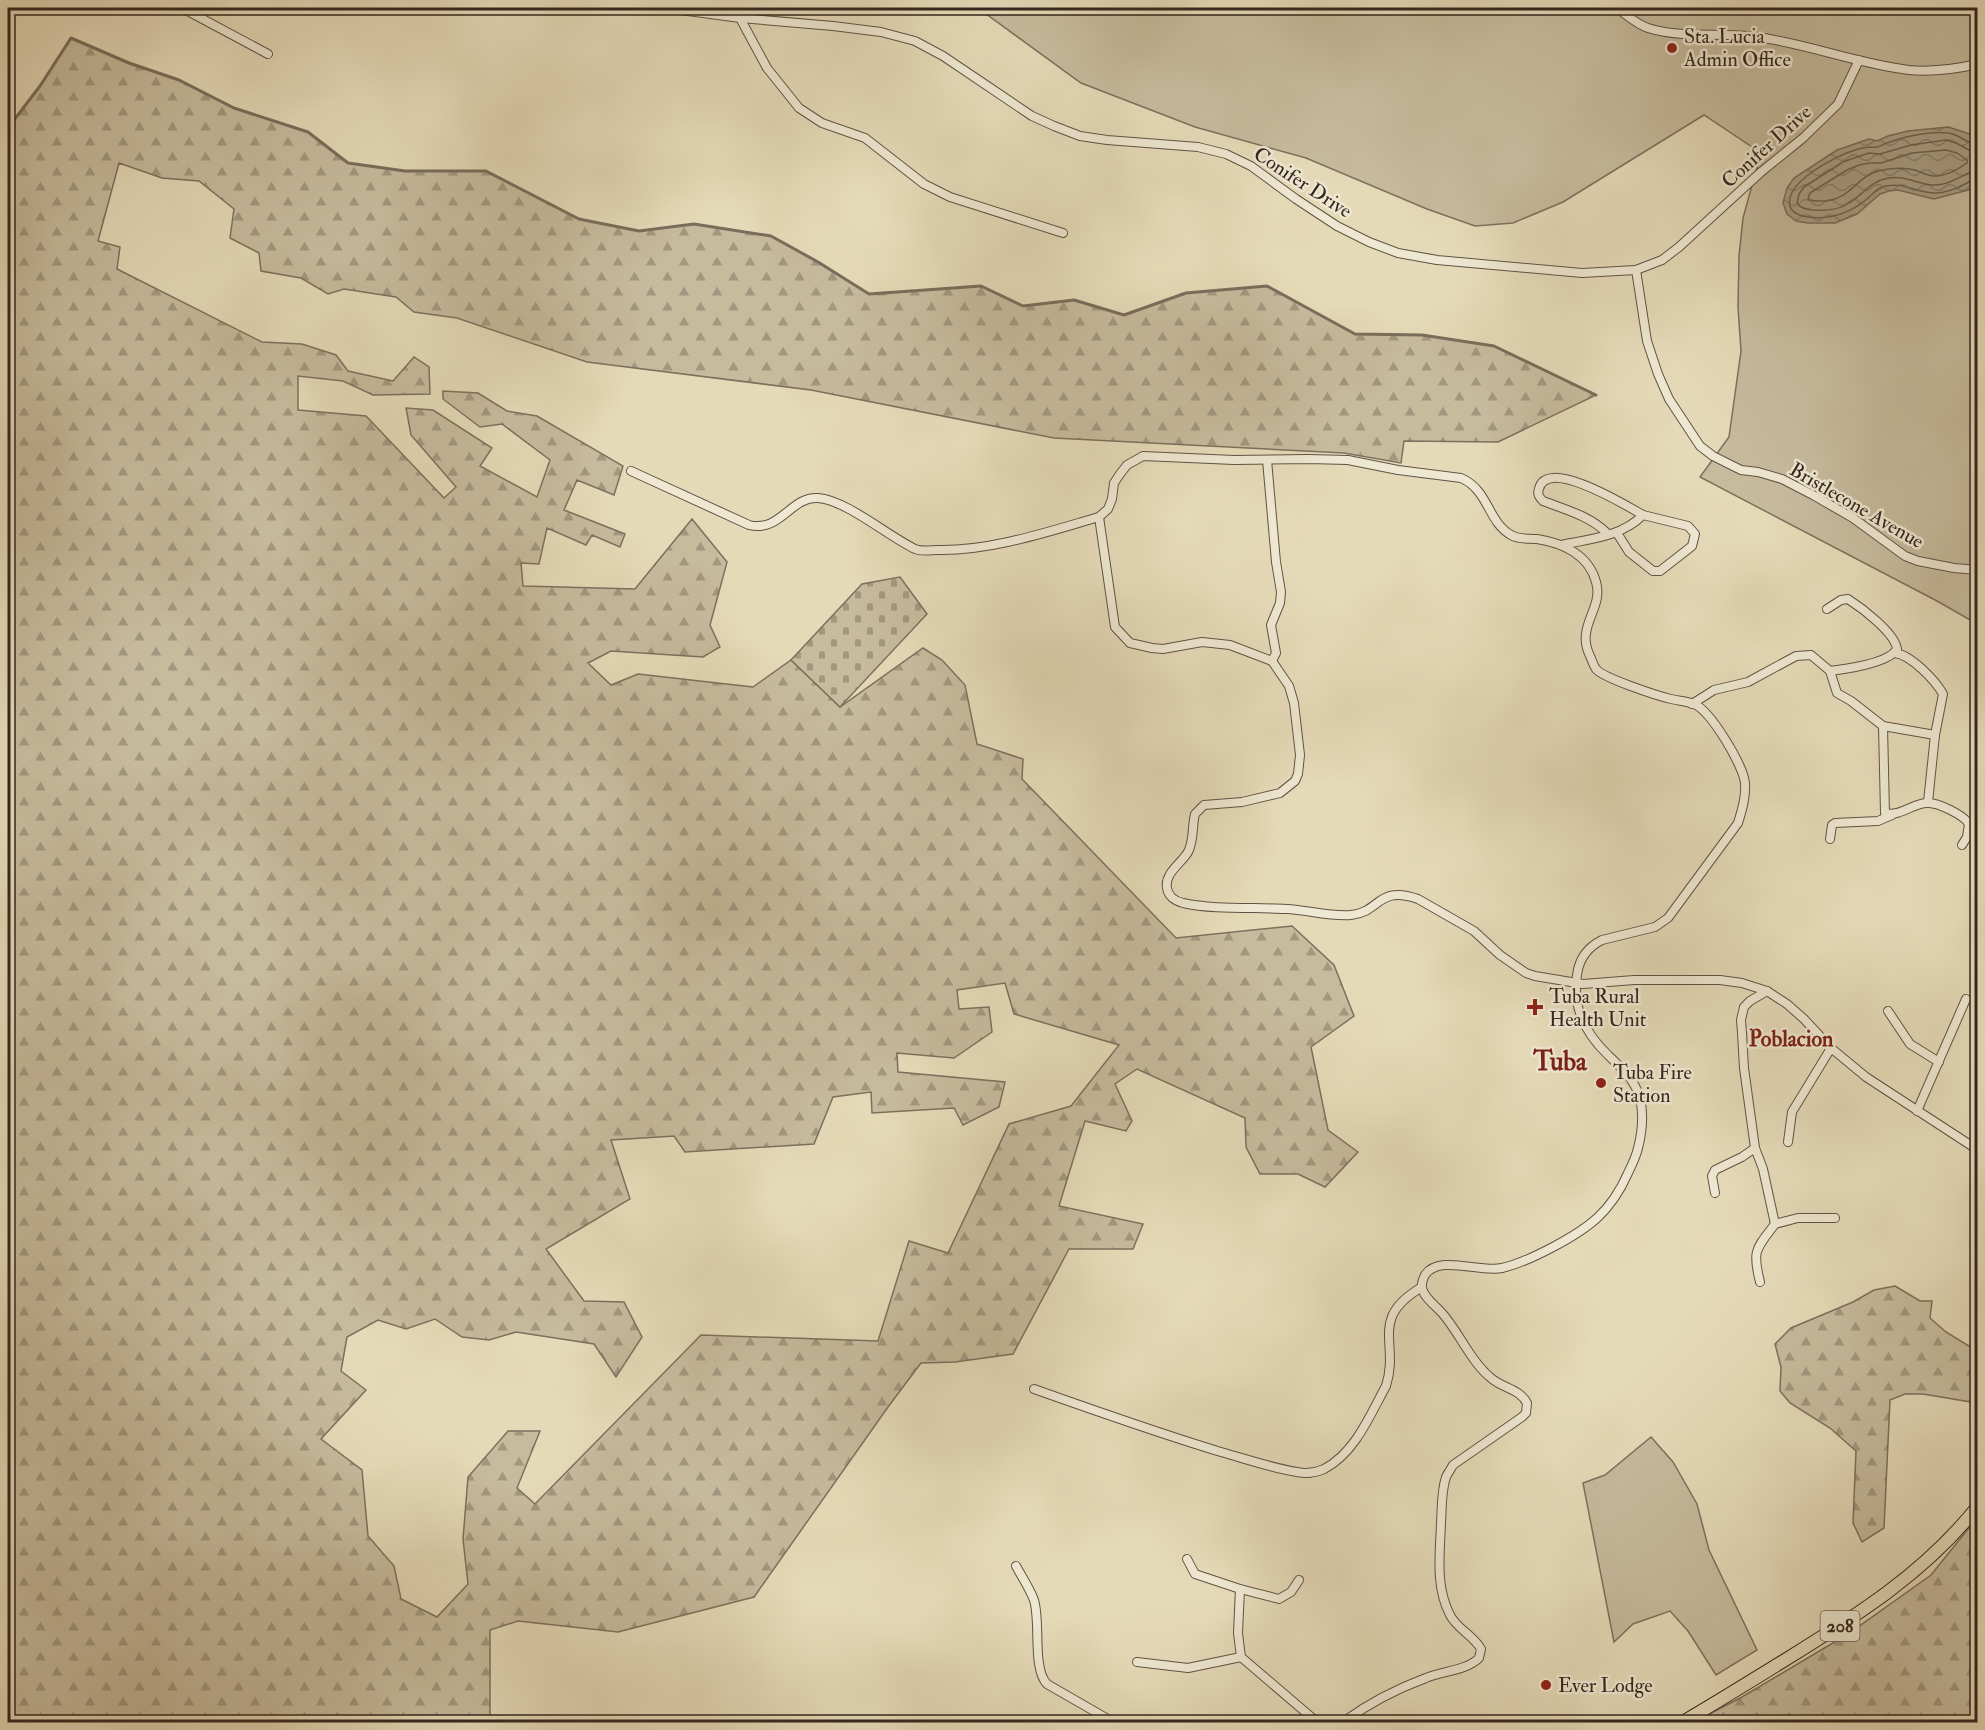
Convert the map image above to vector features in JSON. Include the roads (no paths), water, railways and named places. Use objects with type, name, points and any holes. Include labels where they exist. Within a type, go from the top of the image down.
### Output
[{"type":"main road","name":"208","points":[[1683,1722],[1855,1617],[1905,1580],[1950,1538],[1977,1506]]},
{"type":"street","points":[[182,8],[268,54]]},
{"type":"street","name":"Conifer Drive","points":[[666,8],[881,32],[915,41],[943,56],[1032,116],[1054,126],[1080,136],[1198,147],[1226,154],[1251,166],[1296,200],[1337,226],[1398,253],[1437,260],[1582,273],[1636,270],[1662,260],[1679,247],[1761,172],[1803,138],[1838,104],[1859,60]]},
{"type":"street","points":[[1617,8],[1645,27],[1663,32],[1775,39],[1859,60],[1911,70],[1951,69],[1977,64]]},
{"type":"street","points":[[740,18],[767,68],[799,108],[822,123],[865,138],[877,145],[924,184],[950,197],[1063,233]]},
{"type":"street","name":"Bristlecone Avenue","points":[[1636,270],[1647,341],[1658,375],[1669,399],[1700,446],[1713,456],[1741,470],[1782,479],[1813,495],[1853,518],[1905,556],[1954,568],[1977,570]]},
{"type":"street","points":[[631,471],[749,525],[759,527],[771,524],[809,500],[825,499],[838,504],[918,550],[982,548],[1099,517],[1108,509],[1114,483],[1120,474],[1127,465],[1143,456],[1205,460],[1348,460],[1398,470],[1461,478],[1469,481],[1481,492],[1502,529],[1513,536],[1537,539],[1573,550],[1594,573],[1598,596],[1587,624],[1585,636],[1587,650],[1596,669],[1631,686],[1692,704],[1703,711],[1729,745],[1743,771],[1745,783],[1745,797],[1738,823],[1668,918],[1655,927],[1602,940],[1588,949],[1578,969],[1576,983],[1581,1021],[1587,1032],[1629,1077],[1640,1098],[1641,1139],[1622,1187],[1612,1204],[1594,1222],[1578,1234],[1532,1258],[1488,1270],[1449,1264],[1439,1265],[1427,1272],[1423,1279],[1422,1287],[1426,1296],[1454,1329],[1484,1372],[1525,1398],[1527,1408],[1522,1417],[1453,1465],[1443,1491],[1439,1559],[1444,1601],[1456,1625],[1481,1648],[1479,1658],[1470,1665],[1427,1677],[1382,1698],[1343,1722]]},
{"type":"street","points":[[1267,460],[1281,592],[1280,603],[1271,626],[1276,653],[1272,661]]},
{"type":"street","points":[[1608,534],[1583,516],[1543,501],[1538,491],[1541,483],[1547,478],[1561,477],[1604,494],[1643,515],[1688,526],[1695,534],[1692,546],[1660,571],[1653,572],[1625,547],[1617,533]]},
{"type":"street","points":[[1559,545],[1617,533],[1626,529],[1643,515]]},
{"type":"street","points":[[1099,517],[1115,627],[1130,643],[1163,649],[1192,643],[1230,645],[1272,661],[1289,686],[1294,703],[1300,755],[1298,774],[1291,786],[1280,793],[1242,802],[1212,803],[1198,809],[1194,814],[1193,835],[1189,850],[1175,867],[1167,884],[1167,890],[1173,898],[1182,903],[1202,905],[1289,909],[1348,915],[1359,913],[1389,895],[1408,895],[1474,931],[1500,955],[1526,973],[1535,976],[1594,984],[1634,980],[1720,980],[1742,983],[1767,991],[1786,1004],[1804,1019],[1831,1048],[1866,1077],[1977,1149]]},
{"type":"street","points":[[1827,609],[1841,600],[1848,599],[1887,632],[1898,649],[1895,653]]},
{"type":"street","points":[[1830,671],[1872,662],[1895,653],[1908,657],[1942,691],[1944,698],[1935,735],[1928,802]]},
{"type":"street","points":[[1692,704],[1714,690],[1748,682],[1801,654],[1811,655],[1830,671],[1837,693],[1883,726],[1935,735]]},
{"type":"street","points":[[1883,726],[1884,811],[1892,815]]},
{"type":"street","points":[[1830,839],[1834,823],[1878,821],[1928,802],[1954,811],[1966,819],[1969,830],[1962,844]]},
{"type":"street","points":[[1767,991],[1744,1007],[1741,1020],[1744,1068],[1755,1148],[1763,1169],[1775,1224]]},
{"type":"street","points":[[1917,1111],[1966,999]]},
{"type":"street","points":[[1888,1011],[1910,1044],[1939,1062]]},
{"type":"street","points":[[1788,1142],[1792,1112],[1831,1048]]},
{"type":"street","points":[[1715,1193],[1712,1176],[1715,1170],[1755,1148]]},
{"type":"street","points":[[1760,1282],[1755,1260],[1756,1250],[1775,1224],[1798,1218],[1835,1218]]},
{"type":"street","points":[[1034,1389],[1210,1449],[1296,1472],[1316,1472],[1326,1468],[1347,1451],[1359,1435],[1389,1378],[1390,1319],[1404,1299],[1422,1287]]},
{"type":"street","points":[[1187,1559],[1195,1574],[1279,1599],[1291,1592],[1299,1580]]},
{"type":"street","points":[[1016,1566],[1034,1600],[1039,1640],[1038,1666],[1043,1680],[1113,1722]]},
{"type":"street","points":[[1240,1589],[1238,1633],[1241,1657],[1317,1722]]},
{"type":"street","points":[[1137,1662],[1188,1668],[1241,1657]]},
{"type":"water","points":[[1948,127],[1970,134],[1977,140],[1977,183],[1968,190],[1934,199],[1898,190],[1889,191],[1880,194],[1857,214],[1835,223],[1796,221],[1787,214],[1783,203],[1787,188],[1794,178],[1837,150],[1869,139],[1877,141],[1908,131]]},
{"type":"waterway","points":[[8,119],[14,120],[40,86],[71,38],[129,63],[179,80],[234,108],[308,132],[348,163],[405,171],[486,171],[579,219],[639,231],[694,224],[771,236],[869,294],[981,286],[1023,306],[1074,300],[1124,315],[1186,293],[1267,286],[1355,334],[1422,335],[1494,346],[1596,395]]},
{"type":"place","name":"Sta. Lucia Admin Office","points":[[1672,48]]},
{"type":"place","name":"Tuba Rural Health Unit","points":[[1535,1007]]},
{"type":"place","name":"Tuba Fire Station","points":[[1601,1083]]},
{"type":"place","name":"Ever Lodge","points":[[1546,1685]]},
{"type":"district","name":"Poblacion","points":[[1791,1038]]},
{"type":"district","name":"Tuba","points":[[1560,1061]]}]
